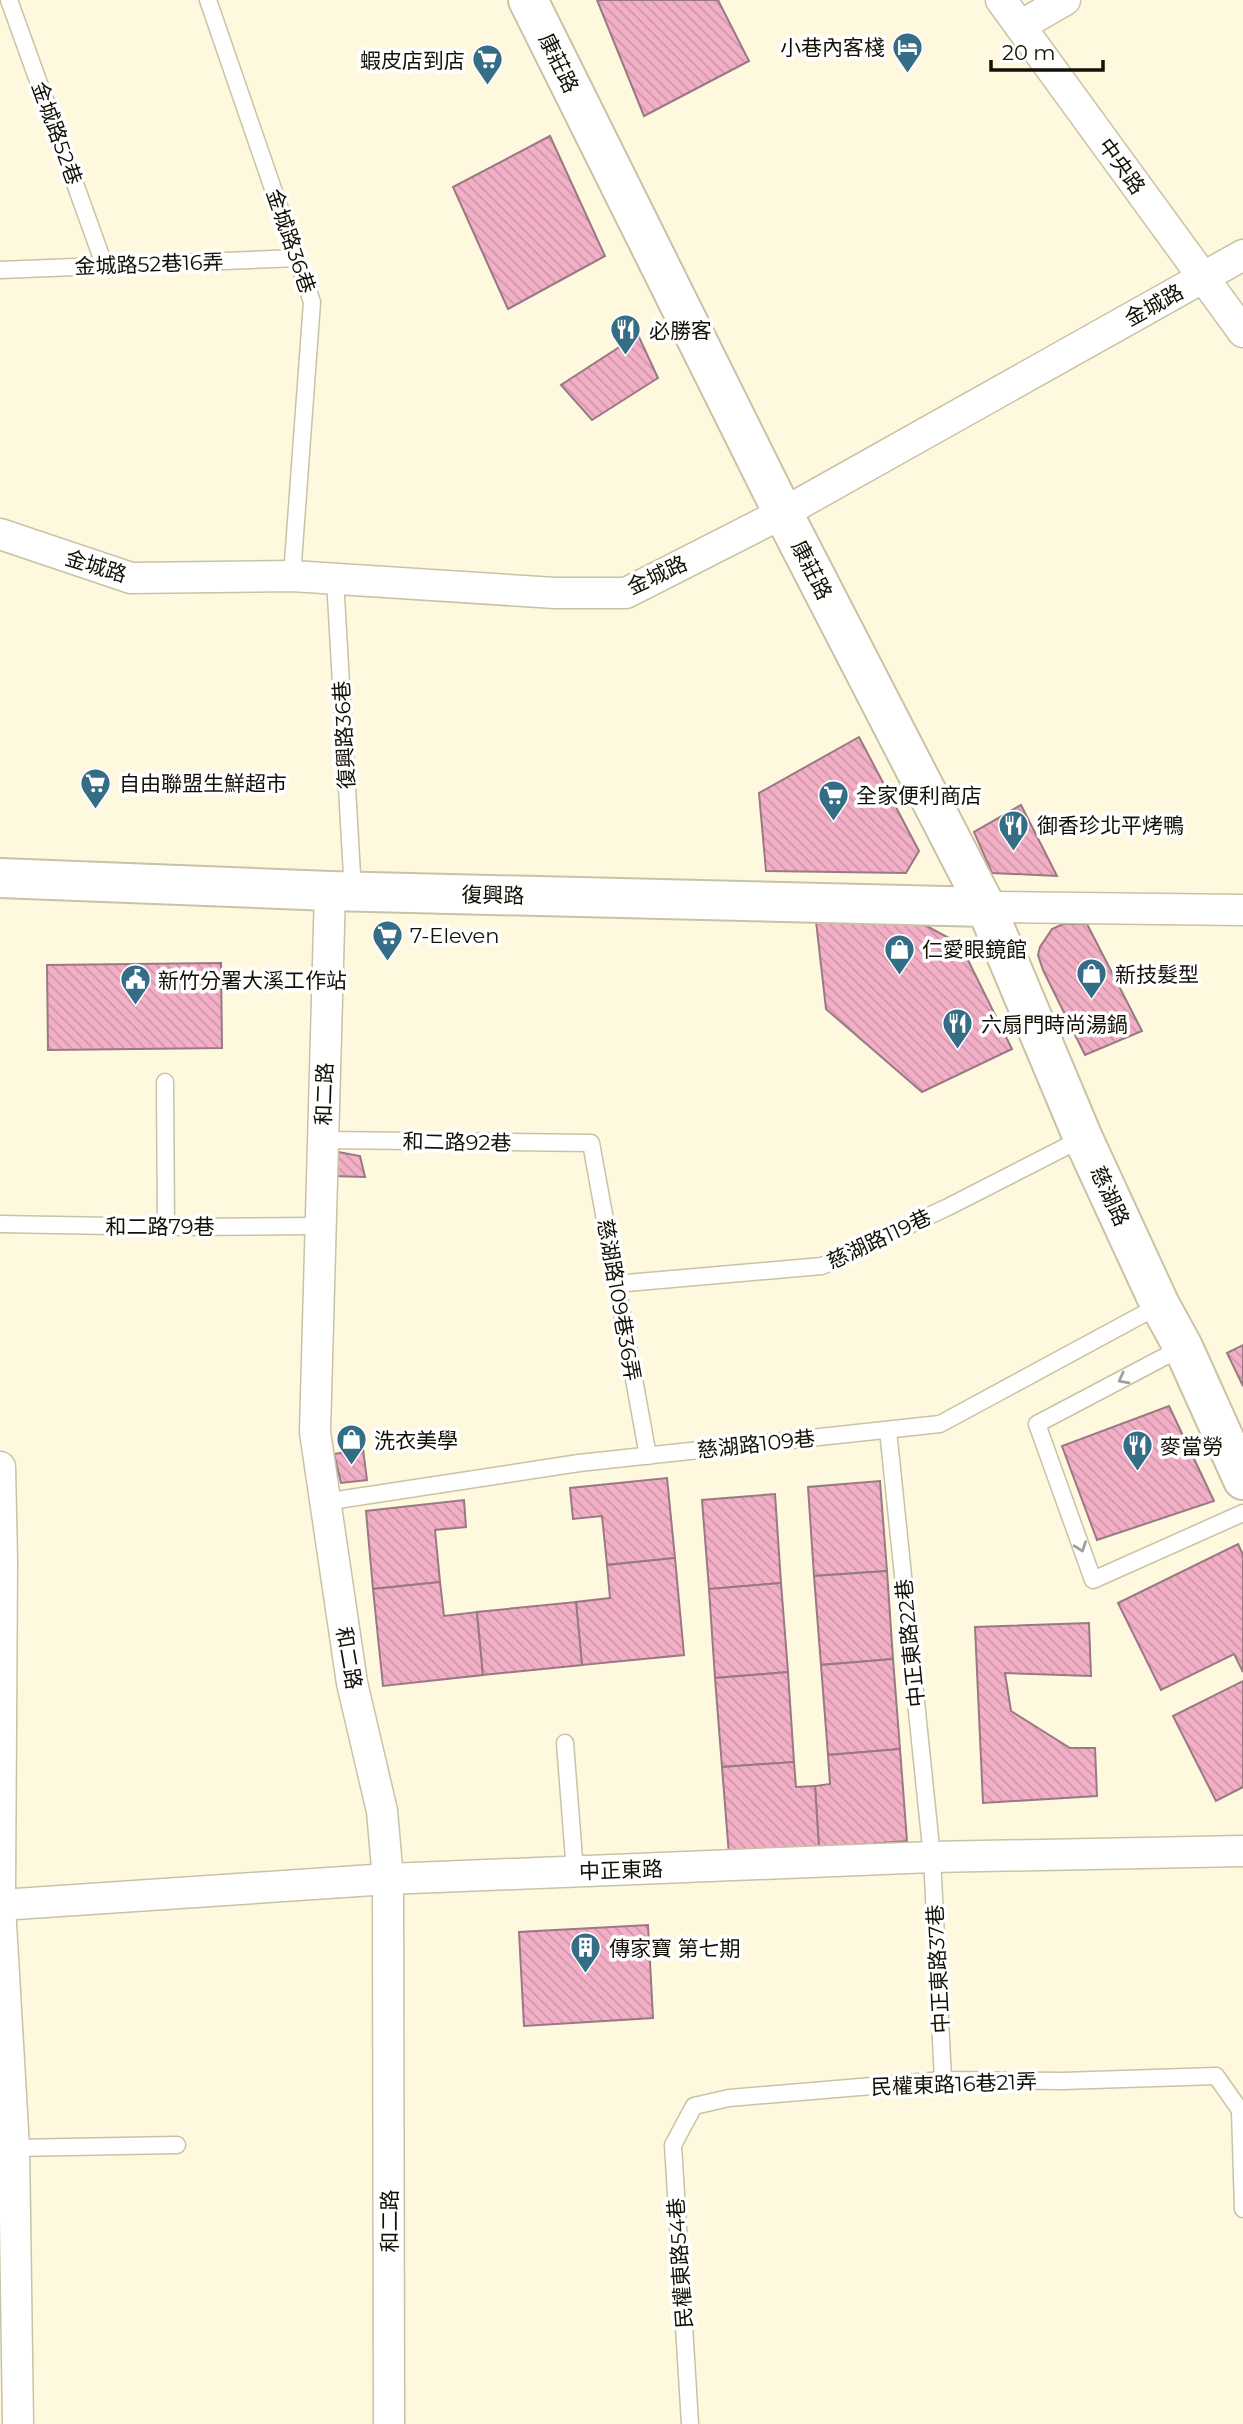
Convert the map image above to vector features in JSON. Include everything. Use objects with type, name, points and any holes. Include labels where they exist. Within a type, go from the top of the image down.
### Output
[{"type":"main road","name":"康莊路","points":[[528,0],[783,513],[986,907]]},
{"type":"main road","name":"復興路","points":[[0,878],[342,892],[986,907]]},
{"type":"main road","name":"慈湖路","points":[[986,907],[1083,1138],[1243,1480]]},
{"type":"street","name":"中央路","points":[[1002,0],[1243,332]]},
{"type":"street","points":[[1020,26],[1065,0]]},
{"type":"street","name":"金城路","points":[[0,534],[131,578],[292,576],[555,593],[626,593],[783,513],[1243,255]]},
{"type":"street","name":"和二路","points":[[342,892],[322,1140],[315,1432],[352,1683],[382,1811],[388,1879],[389,2424]]},
{"type":"street","points":[[986,907],[1243,910]]},
{"type":"street","points":[[0,1467],[0,1890]]},
{"type":"street","name":"中正東路","points":[[0,1905],[388,1879],[932,1857],[1243,1851]]},
{"type":"street","points":[[0,1905],[15,2148],[19,2424]]},
{"type":"lane","name":"金城路52巷","points":[[9,0],[106,267]]},
{"type":"lane","name":"金城路36巷","points":[[208,0],[312,302],[292,576]]},
{"type":"lane","name":"金城路52巷16弄","points":[[0,270],[297,258]]},
{"type":"lane","name":"復興路36巷","points":[[335,579],[342,892]]},
{"type":"lane","points":[[165,1082],[166,1227]]},
{"type":"lane","name":"慈湖路119巷","points":[[615,1284],[821,1266],[948,1207],[1083,1138]]},
{"type":"lane","name":"和二路92巷","points":[[322,1140],[591,1143]]},
{"type":"lane","name":"慈湖路109巷36弄","points":[[591,1143],[648,1456]]},
{"type":"lane","name":"和二路79巷","points":[[0,1224],[319,1226]]},
{"type":"lane","name":"慈湖路109巷","points":[[324,1502],[579,1463],[940,1424],[1160,1306]]},
{"type":"lane","points":[[1183,1347],[1037,1424],[1093,1580],[1243,1513]]},
{"type":"lane","name":"中正東路22巷","points":[[888,1430],[932,1857]]},
{"type":"lane","points":[[565,1743],[575,1872]]},
{"type":"lane","name":"中正東路37巷","points":[[932,1857],[943,2080]]},
{"type":"lane","name":"民權東路16巷21弄","points":[[694,2106],[729,2098],[943,2080],[1062,2081],[1216,2076],[1240,2110],[1243,2209]]},
{"type":"lane","name":"民權東路54巷","points":[[690,2424],[673,2146],[694,2106]]},
{"type":"lane","points":[[15,2148],[177,2144]]},
{"type":"building","points":[[597,0],[718,0],[749,61],[644,116]]},
{"type":"building","points":[[550,136],[605,256],[508,309],[453,187]]},
{"type":"building","name":"必勝客","points":[[638,335],[658,378],[592,420],[561,385]]},
{"type":"building","name":"全家便利商店","points":[[859,737],[919,851],[906,873],[766,871],[759,793]]},
{"type":"building","name":"御香珍北平烤鴨","points":[[1021,805],[1057,876],[992,873],[974,832]]},
{"type":"building","name":"仁愛眼鏡館","points":[[816,921],[923,924],[960,944],[1012,1049],[922,1092],[826,1009]]},
{"type":"building","name":"新技髮型","points":[[1063,924],[1087,924],[1142,1031],[1085,1055],[1038,955],[1052,929]]},
{"type":"building","name":"新竹分署大溪工作站","points":[[221,963],[222,1048],[48,1050],[47,965]]},
{"type":"building","points":[[333,1151],[360,1156],[365,1177],[331,1176]]},
{"type":"building","points":[[1243,1345],[1243,1386],[1227,1353]]},
{"type":"building","name":"麥當勞","points":[[1169,1406],[1214,1501],[1097,1540],[1062,1446]]},
{"type":"building","name":"洗衣美學","points":[[363,1449],[367,1480],[341,1483],[334,1454]]},
{"type":"building","points":[[667,1478],[675,1558],[607,1565],[602,1516],[573,1519],[570,1488]]},
{"type":"building","points":[[880,1481],[887,1571],[814,1576],[808,1487]]},
{"type":"building","points":[[775,1494],[781,1583],[709,1589],[702,1500]]},
{"type":"building","points":[[464,1500],[466,1527],[435,1530],[440,1582],[373,1589],[366,1511]]},
{"type":"building","points":[[1238,1544],[1243,1555],[1243,1672],[1234,1654],[1161,1690],[1118,1603]]},
{"type":"building","points":[[675,1558],[684,1655],[582,1665],[576,1602],[610,1598],[607,1565]]},
{"type":"building","points":[[887,1571],[893,1659],[821,1665],[814,1576]]},
{"type":"building","points":[[440,1582],[444,1616],[477,1612],[483,1675],[383,1686],[373,1589]]},
{"type":"building","points":[[781,1583],[788,1672],[715,1678],[709,1589]]},
{"type":"building","points":[[576,1602],[582,1665],[483,1675],[477,1612]]},
{"type":"building","points":[[1089,1623],[1091,1676],[1005,1673],[1011,1711],[1070,1748],[1095,1748],[1097,1796],[983,1803],[975,1627]]},
{"type":"building","points":[[893,1659],[900,1749],[828,1755],[821,1665]]},
{"type":"building","points":[[788,1672],[794,1762],[722,1767],[715,1678]]},
{"type":"building","points":[[1243,1681],[1243,1787],[1216,1801],[1173,1716]]},
{"type":"building","points":[[900,1749],[907,1841],[819,1848],[815,1786],[830,1784],[828,1755]]},
{"type":"building","points":[[794,1762],[796,1787],[815,1786],[819,1848],[729,1855],[722,1767]]},
{"type":"building","name":"傳家寶 第七期","points":[[648,1925],[653,2018],[524,2026],[519,1932]]},
{"type":"place","name":"小巷內客棧","points":[[908,74]]},
{"type":"place","name":"蝦皮店到店","points":[[488,87]]},
{"type":"place","name":"必勝客","points":[[626,357]]},
{"type":"place","name":"自由聯盟生鮮超市","points":[[96,810]]},
{"type":"place","name":"全家便利商店","points":[[833,822]]},
{"type":"place","name":"御香珍北平烤鴨","points":[[1014,852]]},
{"type":"place","name":"7-Eleven","points":[[387,962]]},
{"type":"place","name":"仁愛眼鏡館","points":[[899,976]]},
{"type":"place","name":"新技髮型","points":[[1092,1001]]},
{"type":"place","name":"新竹分署大溪工作站","points":[[135,1007]]},
{"type":"place","name":"六扇門時尚湯鍋","points":[[958,1051]]},
{"type":"place","name":"洗衣美學","points":[[351,1467]]},
{"type":"place","name":"麥當勞","points":[[1137,1473]]},
{"type":"place","name":"傳家寶 第七期","points":[[586,1975]]}]
